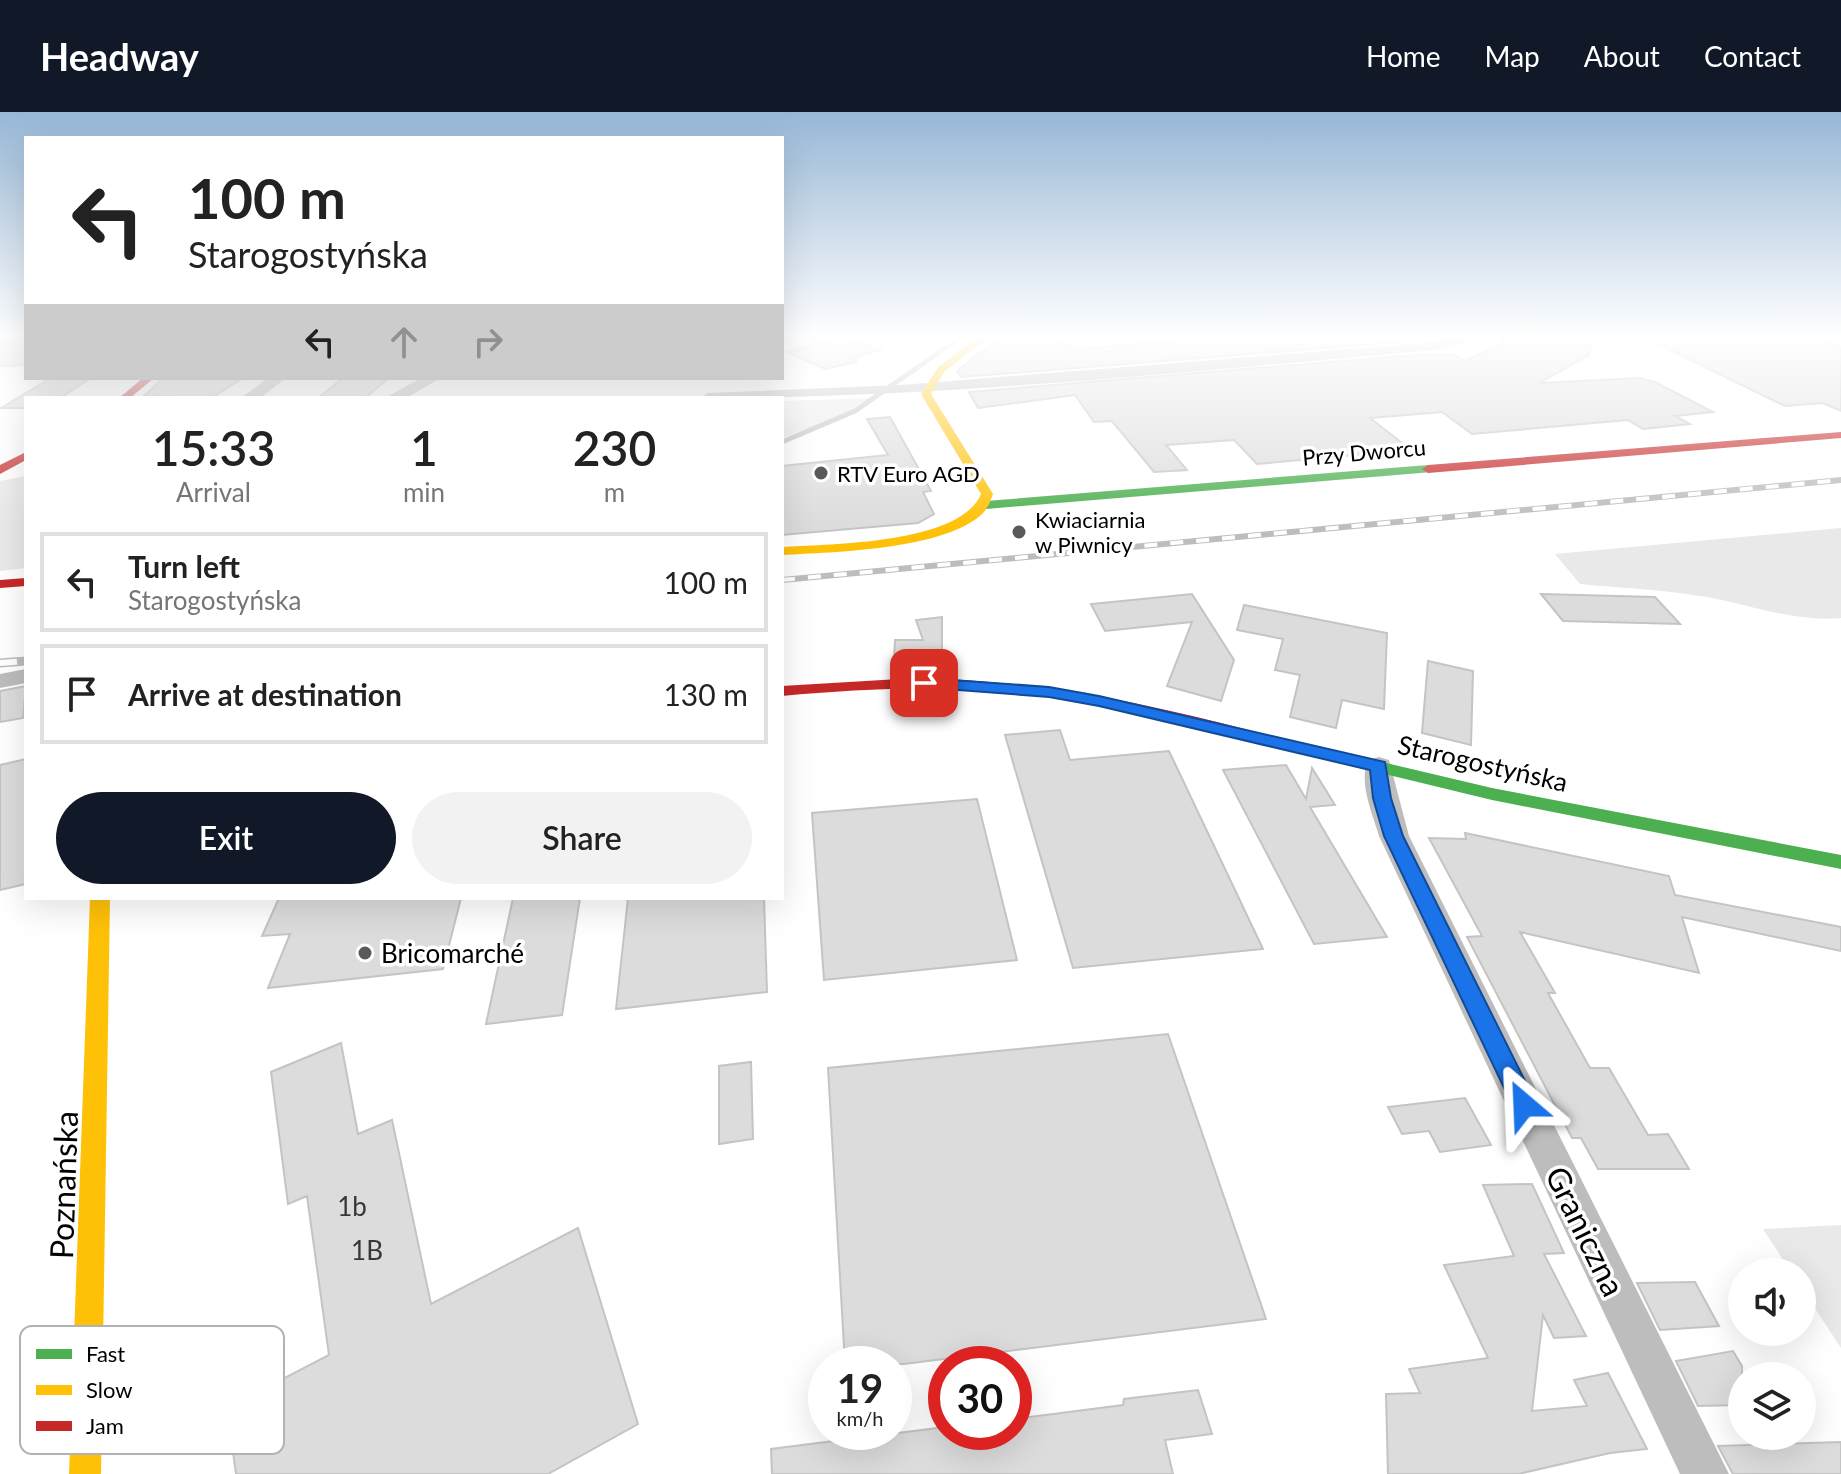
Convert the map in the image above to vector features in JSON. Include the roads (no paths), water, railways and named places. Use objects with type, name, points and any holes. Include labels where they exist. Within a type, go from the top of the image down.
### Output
[{"type":"street","points":[[929,401],[981,482],[987,494],[986,505]]},
{"type":"street","name":"Przy Dworcu","points":[[784,551],[920,536],[979,515],[986,505],[1841,435]]},
{"type":"street","points":[[0,470],[24,456]]},
{"type":"street","points":[[0,681],[24,676]]},
{"type":"street","name":"Starogostyńska","points":[[784,691],[852,684],[924,683],[1049,692],[1149,712],[1492,794],[1841,862]]},
{"type":"street","name":"Graniczna","points":[[1379,766],[1382,798],[1394,836],[1705,1474]]},
{"type":"street","name":"Poznańska","points":[[89,1326],[100,900]]},
{"type":"street","name":"Poznańska","points":[[85,1474],[86,1454]]},
{"type":"waterway","points":[[784,441],[855,411],[870,401]]},
{"type":"railway","points":[[784,580],[1841,480]]},
{"type":"railway","points":[[0,663],[24,661]]},
{"type":"place","name":"RTV Euro AGD","points":[[821,473]]},
{"type":"place","name":"Kwiaciarnia w Piwnicy","points":[[1019,532]]},
{"type":"place","name":"Bricomarché","points":[[365,953]]}]
